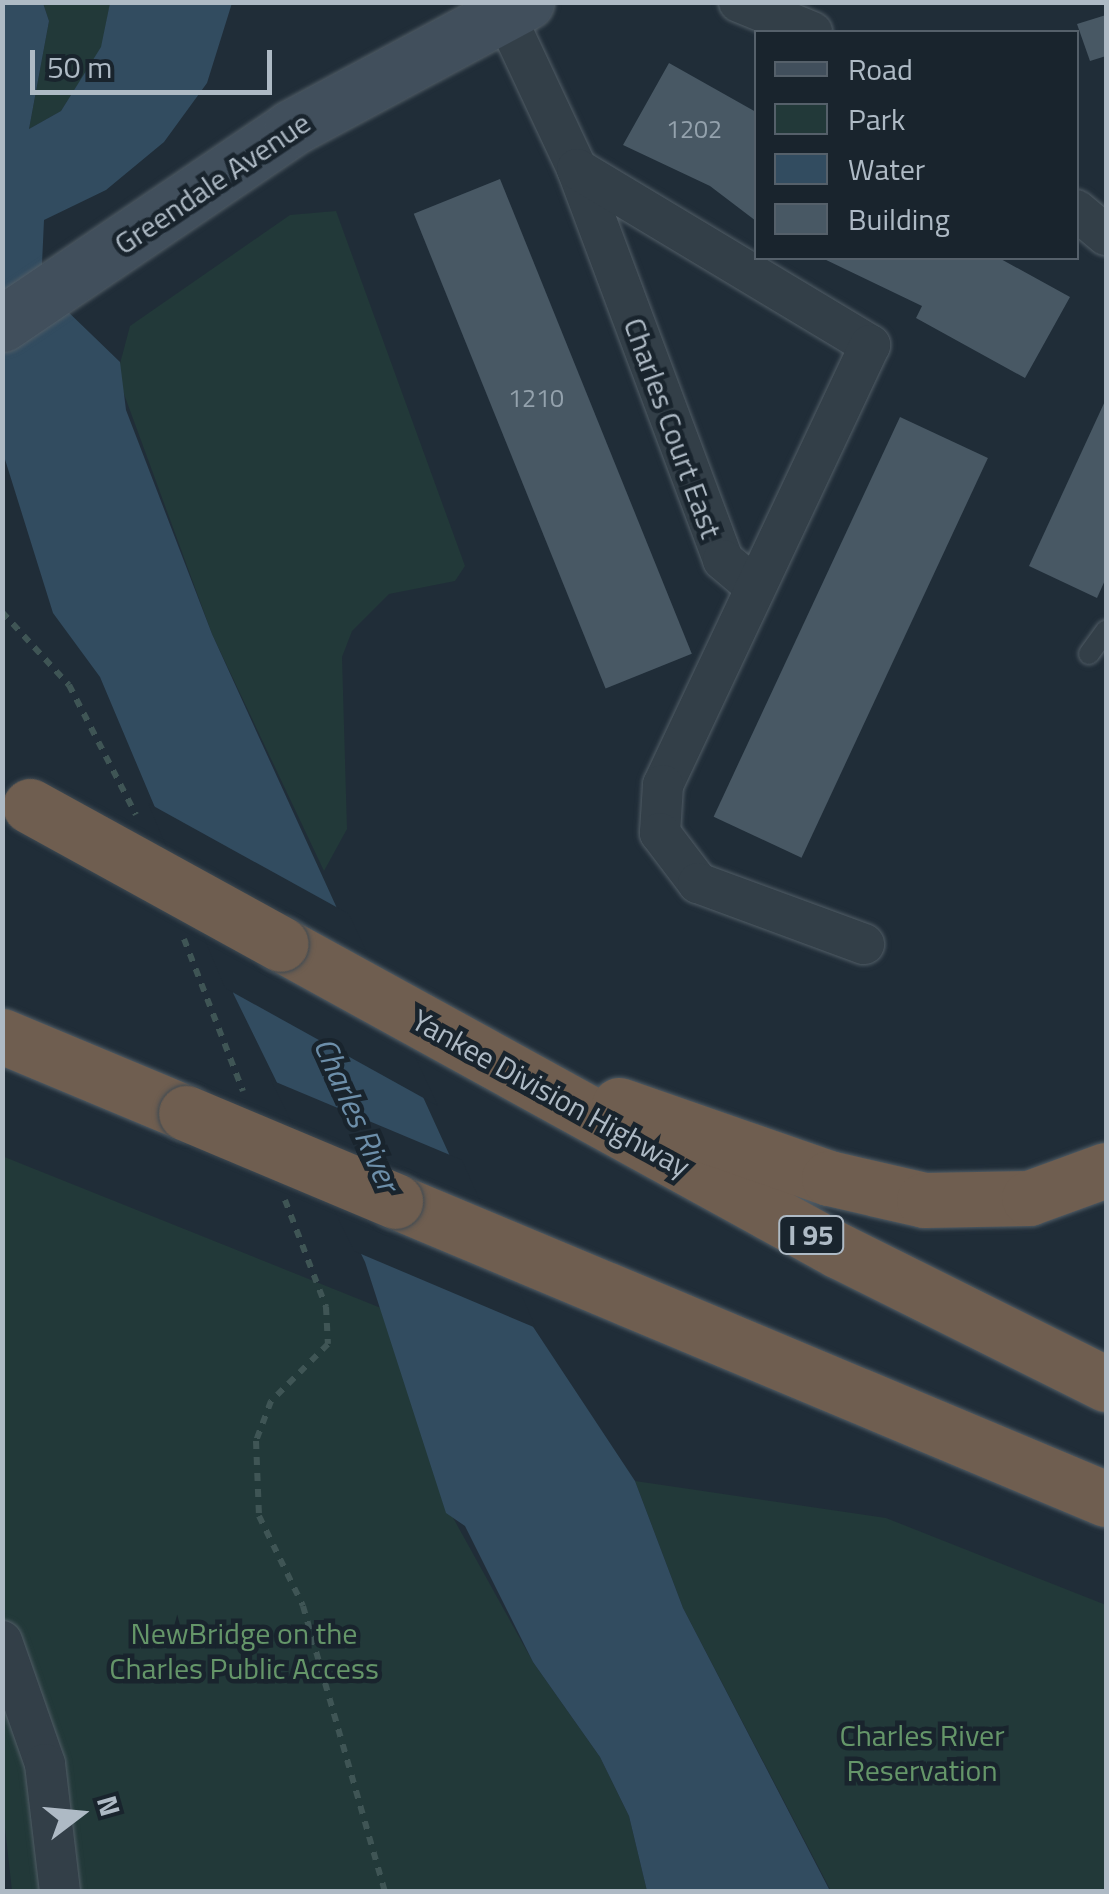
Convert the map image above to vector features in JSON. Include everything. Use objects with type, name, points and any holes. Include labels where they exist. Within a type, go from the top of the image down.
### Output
[{"type":"highway","name":"Yankee Division Highway","points":[[16,798],[520,1077],[1106,1384]]},
{"type":"highway","points":[[2,1036],[1106,1498]]},
{"type":"highway","points":[[2,1067],[124,1088]]},
{"type":"highway","points":[[520,1077],[909,1197],[1004,1201],[1106,1170]]},
{"type":"main road","name":"Greendale Avenue","points":[[6,321],[291,128],[502,9]]},
{"type":"street","points":[[739,2],[800,18]]},
{"type":"street","name":"Charles Court East","points":[[502,9],[577,169],[722,560],[753,585]]},
{"type":"street","points":[[577,169],[870,345],[753,585],[664,785],[660,834],[698,883],[864,944]]},
{"type":"street","points":[[1079,212],[1106,234]]},
{"type":"street","points":[[2,1640],[45,1764],[60,1892]]},
{"type":"lane","points":[[1090,654],[1106,631]]},
{"type":"path","points":[[312,1271],[328,1344],[271,1402],[256,1441],[259,1516],[303,1606],[385,1892]]},
{"type":"green space","points":[[43,3],[110,3],[102,47],[61,111],[29,129],[49,21]]},
{"type":"green space","points":[[336,211],[465,566],[455,581],[389,594],[352,631],[342,657],[347,829],[324,871],[212,634],[117,375],[130,326],[290,215]]},
{"type":"green space","name":"NewBridge on the Charles Public Access","points":[[2,1156],[381,1308],[451,1514],[533,1662],[600,1757],[629,1816],[647,1891],[12,1891],[2,1801]]},
{"type":"green space","name":"Charles River Reservation","points":[[635,1481],[886,1518],[1106,1605],[1106,1891],[831,1891],[683,1608]]},
{"type":"water","name":"Charles River","points":[[2,3],[43,3],[49,21],[29,129],[61,111],[101,47],[110,3],[232,3],[207,83],[164,142],[106,190],[44,220],[42,264],[61,305],[120,362],[126,410],[212,634],[516,1301],[635,1481],[683,1608],[830,1891],[647,1891],[629,1816],[600,1757],[533,1662],[465,1526],[446,1513],[365,1262],[234,995],[100,677],[53,613],[3,453]]},
{"type":"pier","points":[[148,803],[349,914],[438,1106],[225,988]]},
{"type":"pier","points":[[271,1080],[462,1160],[536,1328],[354,1251]]},
{"type":"building","points":[[1106,15],[1106,56],[1090,61],[1077,24]]},
{"type":"building","points":[[669,63],[754,111],[754,219],[710,186],[623,145]]},
{"type":"building","points":[[500,179],[692,654],[606,689],[414,214]]},
{"type":"building","points":[[826,260],[1003,260],[1070,297],[1025,378],[916,318],[922,306]]},
{"type":"building","points":[[1106,399],[1106,578],[1097,598],[1029,566]]},
{"type":"building","points":[[900,417],[988,458],[802,858],[714,817]]}]
